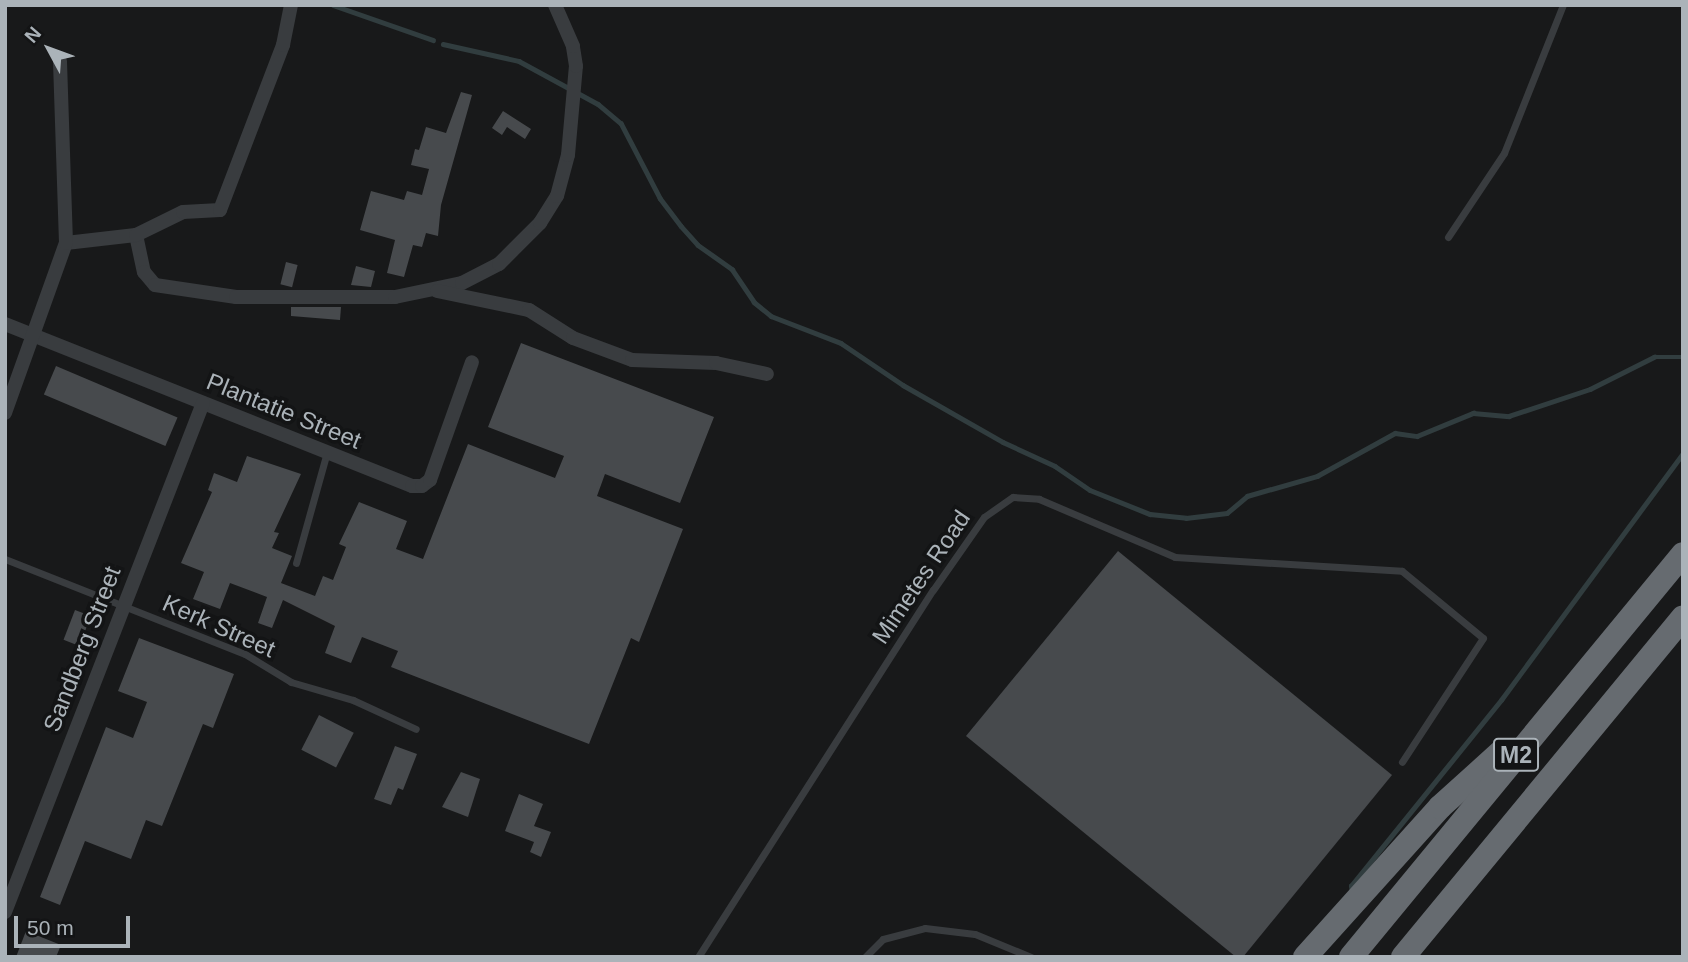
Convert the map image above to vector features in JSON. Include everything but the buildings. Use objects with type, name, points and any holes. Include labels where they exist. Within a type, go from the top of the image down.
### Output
[{"type":"highway","name":"M2","points":[[1351,957],[1683,554]]},
{"type":"highway","name":"M2","points":[[1403,957],[1683,617]]},
{"type":"highway","points":[[1305,957],[1440,807],[1569,690]]},
{"type":"street","points":[[66,243],[136,235],[183,212],[216,212],[224,205],[284,45],[291,5]]},
{"type":"street","points":[[136,235],[146,278],[168,289],[236,297],[395,297],[436,291],[462,283],[512,256],[557,196],[573,128],[576,66],[573,46],[555,5]]},
{"type":"street","points":[[5,413],[36,336],[66,243],[60,61]]},
{"type":"street","points":[[436,291],[529,310],[573,338],[632,360],[716,363],[766,374]]},
{"type":"street","name":"Plantatie Street","points":[[5,324],[327,452],[422,486],[430,480],[472,362]]},
{"type":"street","name":"Sandberg Street","points":[[5,912],[203,403]]},
{"type":"lane","points":[[1448,237],[1504,153],[1563,5]]},
{"type":"lane","points":[[296,563],[327,452]]},
{"type":"lane","name":"Mimetes Road","points":[[698,957],[940,580],[984,517],[1013,497],[1039,499],[1175,557],[1402,571],[1483,638],[1402,762]]},
{"type":"lane","name":"Kerk Street","points":[[5,559],[245,654],[292,682],[353,700],[416,729]]},
{"type":"lane","points":[[864,957],[883,939],[925,928],[975,934],[1031,957]]},
{"type":"waterway","points":[[333,5],[433,40]]},
{"type":"waterway","points":[[443,44],[519,61],[598,104],[621,123],[660,198],[681,226],[698,245],[732,269],[754,302],[771,316],[841,343],[903,385],[1003,442],[1055,466],[1090,490],[1150,514],[1186,518],[1227,513],[1247,496],[1317,476],[1395,433],[1417,436],[1473,413],[1509,416],[1590,389],[1654,357],[1683,357]]},
{"type":"waterway","points":[[1352,893],[1351,886],[1501,700],[1683,453]]}]
